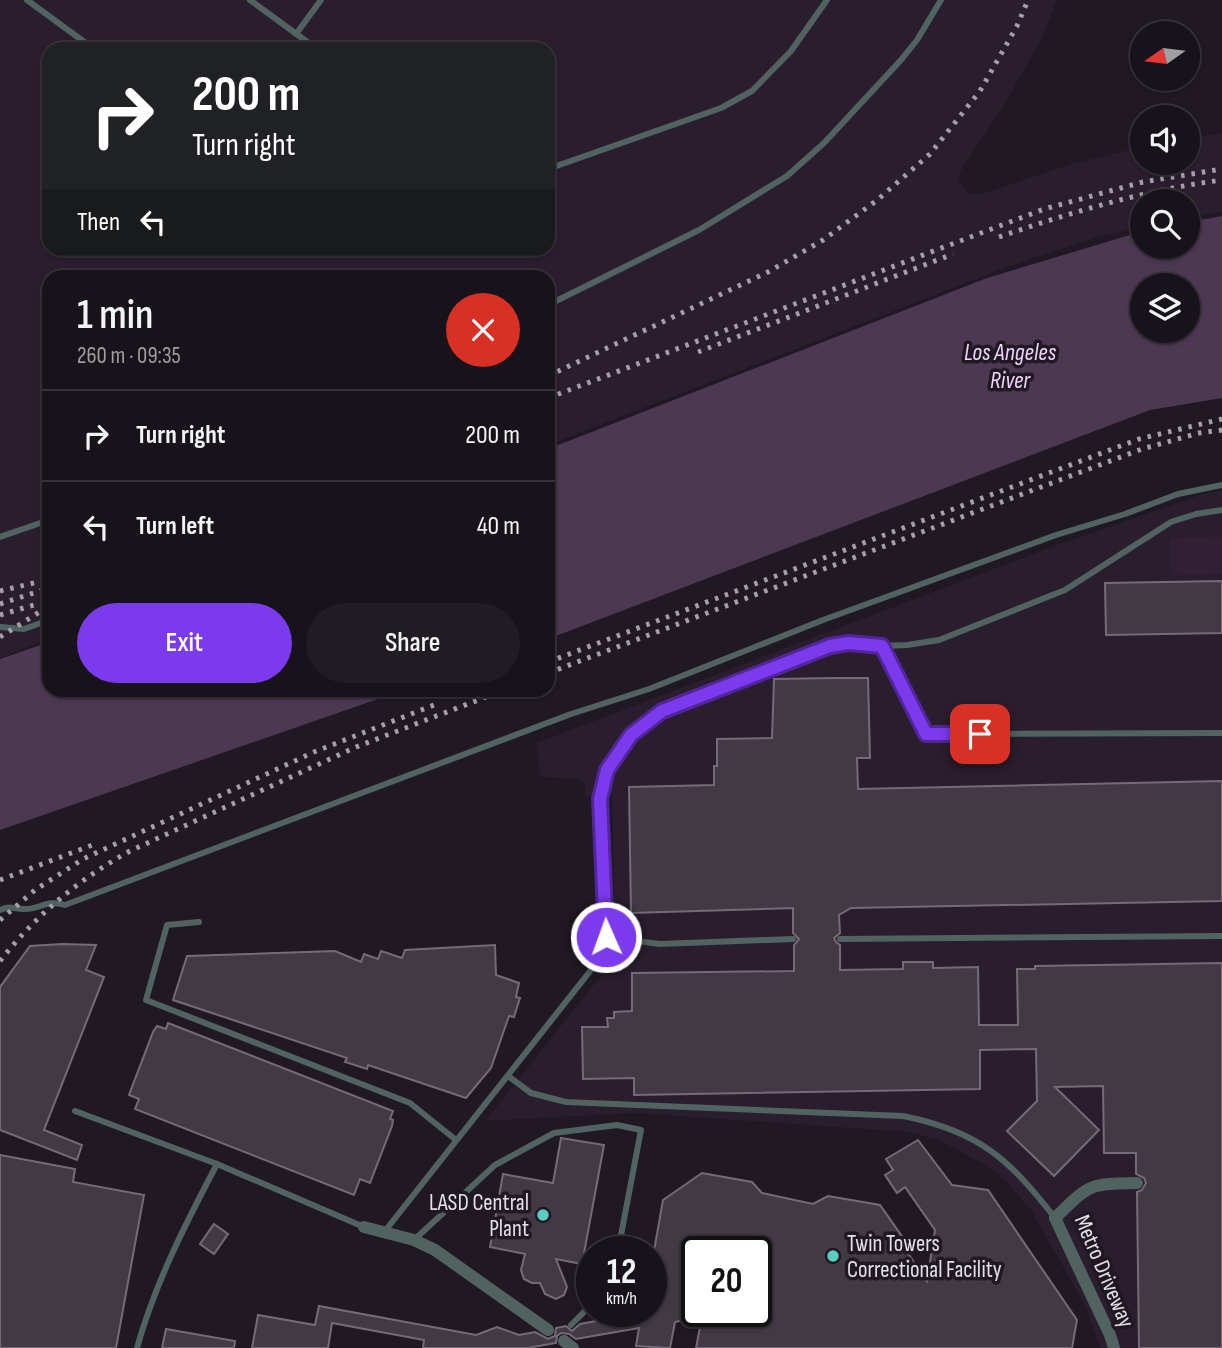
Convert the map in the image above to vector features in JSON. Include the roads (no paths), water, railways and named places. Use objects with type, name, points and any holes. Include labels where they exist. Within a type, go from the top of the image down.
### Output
[{"type":"street","name":"Metro Driveway","points":[[1114,1348],[1055,1218],[1079,1194],[1094,1185],[1137,1183]]},
{"type":"street","points":[[364,1227],[414,1240],[435,1250],[548,1329]]},
{"type":"lane","points":[[27,0],[84,42]]},
{"type":"lane","points":[[250,0],[307,42]]},
{"type":"lane","points":[[296,34],[321,0]]},
{"type":"lane","points":[[555,167],[721,108],[752,91],[791,51],[827,0]]},
{"type":"lane","points":[[555,302],[699,230],[787,176],[824,143],[901,60],[917,40],[941,0]]},
{"type":"lane","points":[[0,910],[10,906],[23,909],[55,902],[65,905],[571,714],[649,689],[823,620],[1178,494],[1222,485]]},
{"type":"lane","points":[[384,1232],[591,970],[606,937],[600,799],[607,770],[631,735],[662,711],[830,646],[848,643],[907,646],[939,640],[1065,590],[1171,522],[1222,510]]},
{"type":"lane","points":[[0,537],[42,522]]},
{"type":"lane","points":[[0,627],[24,629],[42,623]]},
{"type":"lane","points":[[882,646],[926,734],[1222,733]]},
{"type":"lane","points":[[199,922],[167,925],[146,1000],[410,1103],[456,1140]]},
{"type":"lane","points":[[840,939],[1222,936]]},
{"type":"lane","points":[[606,937],[660,944],[793,939]]},
{"type":"lane","points":[[508,1076],[538,1096],[566,1102],[902,1116],[936,1124],[971,1138],[999,1156],[1025,1179],[1055,1218]]},
{"type":"lane","points":[[75,1111],[217,1164],[364,1227]]},
{"type":"lane","points":[[414,1240],[495,1165],[554,1133],[617,1125],[642,1130],[621,1236]]},
{"type":"lane","points":[[137,1348],[150,1308],[174,1251],[217,1164]]},
{"type":"lane","points":[[571,1325],[576,1320]]},
{"type":"water","name":"Los Angeles River","points":[[1222,216],[1222,398],[1150,410],[555,636],[555,446],[987,278],[1130,235],[1130,259],[1200,259],[1200,220]]},
{"type":"water","points":[[42,644],[42,697],[384,697],[0,830],[0,659]]},
{"type":"railway","points":[[555,373],[768,272],[823,240],[876,201],[930,154],[980,91],[1017,26],[1028,0]]},
{"type":"railway","points":[[555,395],[1044,209],[1143,182],[1222,169]]},
{"type":"railway","points":[[999,237],[1109,203],[1222,180]]},
{"type":"railway","points":[[698,352],[953,254]]},
{"type":"railway","points":[[555,659],[1139,439],[1222,419]]},
{"type":"railway","points":[[555,670],[1142,449],[1199,433],[1222,430]]},
{"type":"railway","points":[[0,591],[42,581]]},
{"type":"railway","points":[[0,604],[42,590]]},
{"type":"railway","points":[[0,615],[37,604]]},
{"type":"railway","points":[[0,637],[42,610]]},
{"type":"railway","points":[[0,961],[28,928],[59,899],[130,851],[356,747],[486,697]]},
{"type":"railway","points":[[0,920],[35,890],[83,859],[314,752],[434,705]]},
{"type":"railway","points":[[0,880],[95,844]]},
{"type":"place","name":"LASD Central Plant","points":[[543,1215]]},
{"type":"place","name":"Twin Towers Correctional Facility","points":[[833,1256]]}]
